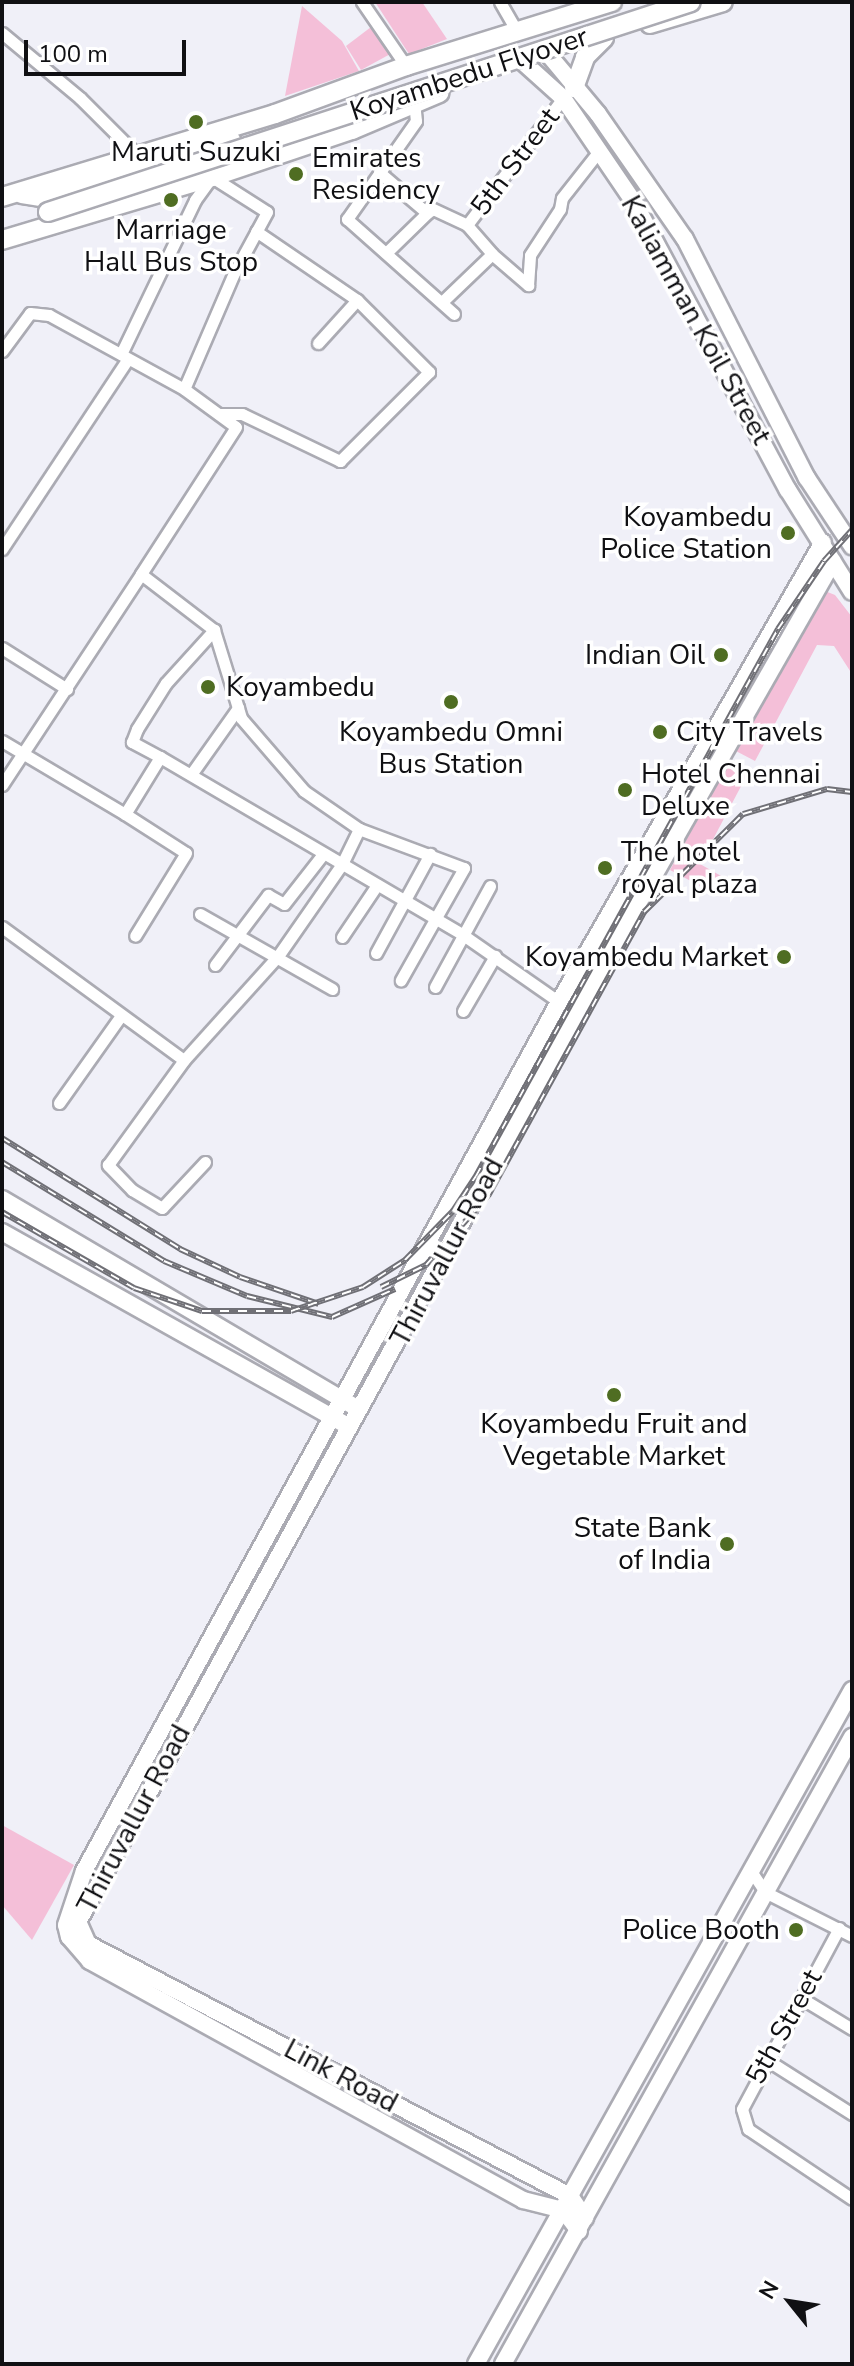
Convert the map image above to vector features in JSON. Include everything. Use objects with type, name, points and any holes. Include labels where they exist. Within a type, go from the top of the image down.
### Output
[{"type":"main road","points":[[13,191],[138,156],[406,66],[612,2]]},
{"type":"main road","name":"Koyambedu Flyover","points":[[26,233],[51,204],[649,2]]},
{"type":"main road","name":"Koyambedu Flyover","points":[[13,191],[51,204],[691,2]]},
{"type":"main road","points":[[2,240],[212,177],[352,130],[414,102],[523,62],[723,2]]},
{"type":"main road","points":[[569,93],[585,57],[604,38]]},
{"type":"main road","points":[[342,88],[352,130]]},
{"type":"street","points":[[362,2],[406,66]]},
{"type":"street","points":[[500,2],[518,33]]},
{"type":"street","points":[[2,33],[80,98],[138,156]]},
{"type":"street","points":[[548,54],[569,93]]},
{"type":"street","name":"Kaliamman Koil Street","points":[[523,62],[569,93],[685,239],[807,478],[852,546]]},
{"type":"street","name":"Kaliamman Koil Street","points":[[569,93],[599,151],[635,204],[788,490],[852,592]]},
{"type":"street","name":"5th Street","points":[[467,225],[569,93]]},
{"type":"street","points":[[414,102],[416,121],[347,219],[454,314]]},
{"type":"street","points":[[386,253],[433,209],[467,225],[492,254],[528,285],[530,255],[560,209],[562,198],[599,151]]},
{"type":"street","points":[[379,172],[427,213]]},
{"type":"street","points":[[2,549],[124,357],[195,200],[212,177],[267,212],[184,389]]},
{"type":"street","points":[[219,414],[242,414],[340,461],[429,372],[357,300],[256,231]]},
{"type":"street","points":[[442,302],[492,254]]},
{"type":"street","points":[[318,343],[357,300]]},
{"type":"street","points":[[2,351],[30,313],[49,315],[184,389],[236,427],[2,785]]},
{"type":"street","points":[[567,2203],[523,2200],[140,1989],[90,1961],[69,1937],[66,1925],[84,1871],[335,1419],[559,1002],[823,542]]},
{"type":"street","name":"Thiruvallur Road","points":[[88,1944],[78,1928],[85,1906],[361,1411],[604,963],[833,562]]},
{"type":"street","points":[[141,574],[214,630],[238,708],[304,791],[359,829],[464,868],[401,980]]},
{"type":"street","points":[[214,630],[166,683],[132,742],[192,773],[463,935],[559,1002]]},
{"type":"street","points":[[2,648],[67,689]]},
{"type":"street","points":[[192,773],[238,708]]},
{"type":"street","points":[[2,741],[186,853],[135,936]]},
{"type":"street","points":[[125,814],[160,757]]},
{"type":"street","points":[[205,1162],[162,1208],[132,1190],[108,1165],[184,1060],[278,956],[342,864],[359,829]]},
{"type":"street","points":[[215,965],[268,895],[284,904],[323,854]]},
{"type":"street","points":[[376,953],[430,854]]},
{"type":"street","points":[[342,937],[377,885]]},
{"type":"street","points":[[435,987],[490,886]]},
{"type":"street","points":[[200,914],[332,989]]},
{"type":"street","points":[[2,927],[120,1017],[184,1060]]},
{"type":"street","points":[[463,1011],[495,956]]},
{"type":"street","points":[[59,1103],[120,1017]]},
{"type":"street","points":[[2,1199],[361,1411]]},
{"type":"street","points":[[2,1232],[351,1428]]},
{"type":"street","points":[[476,2364],[852,1690]]},
{"type":"street","points":[[503,2364],[852,1737]]},
{"type":"street","points":[[751,1871],[765,1892],[852,1936]]},
{"type":"street","name":"5th Street","points":[[839,1928],[743,2101],[748,2129],[852,2199]]},
{"type":"street","name":"Link Road","points":[[88,1944],[567,2203]]},
{"type":"street","points":[[801,1998],[852,2029]]},
{"type":"street","points":[[767,2060],[852,2114]]},
{"type":"street","points":[[567,2203],[582,2225]]},
{"type":"shaded area","points":[[375,2],[422,2],[447,39],[409,54]]},
{"type":"shaded area","points":[[302,6],[342,41],[359,71],[285,96]]},
{"type":"shaded area","points":[[375,24],[394,52],[361,70],[346,46]]},
{"type":"shaded area","points":[[820,589],[835,595],[852,617],[852,674],[834,646],[817,645],[755,761],[734,750]]},
{"type":"shaded area","points":[[728,762],[748,773],[700,864],[730,881],[721,897],[670,870]]},
{"type":"shaded area","points":[[2,1825],[74,1865],[32,1940],[2,1905]]},
{"type":"railway","points":[[2,1212],[134,1288],[202,1311],[291,1311],[363,1287],[405,1260],[453,1211],[476,1176],[778,629],[824,561],[852,530]]},
{"type":"railway","points":[[381,1287],[426,1265],[488,1196],[644,912],[743,814],[827,789],[852,792]]},
{"type":"railway","points":[[2,1138],[180,1249],[240,1277],[319,1304]]},
{"type":"railway","points":[[2,1162],[164,1261],[247,1296],[332,1317],[395,1289]]},
{"type":"place","name":"Maruti Suzuki","points":[[196,122]]},
{"type":"place","name":"Emirates Residency","points":[[296,174]]},
{"type":"place","name":"Marriage Hall Bus Stop","points":[[171,200]]},
{"type":"place","name":"Koyambedu Police Station","points":[[788,533]]},
{"type":"place","name":"Indian Oil","points":[[721,655]]},
{"type":"place","name":"Koyambedu","points":[[208,687]]},
{"type":"place","name":"Koyambedu Omni Bus Station","points":[[451,702]]},
{"type":"place","name":"City Travels","points":[[660,732]]},
{"type":"place","name":"Hotel Chennai Deluxe","points":[[625,790]]},
{"type":"place","name":"The hotel royal plaza","points":[[605,868]]},
{"type":"place","name":"Koyambedu Market","points":[[784,957]]},
{"type":"place","name":"Koyambedu Fruit and Vegetable Market","points":[[614,1395]]},
{"type":"place","name":"State Bank of India","points":[[727,1544]]},
{"type":"place","name":"Police Booth","points":[[796,1930]]}]
